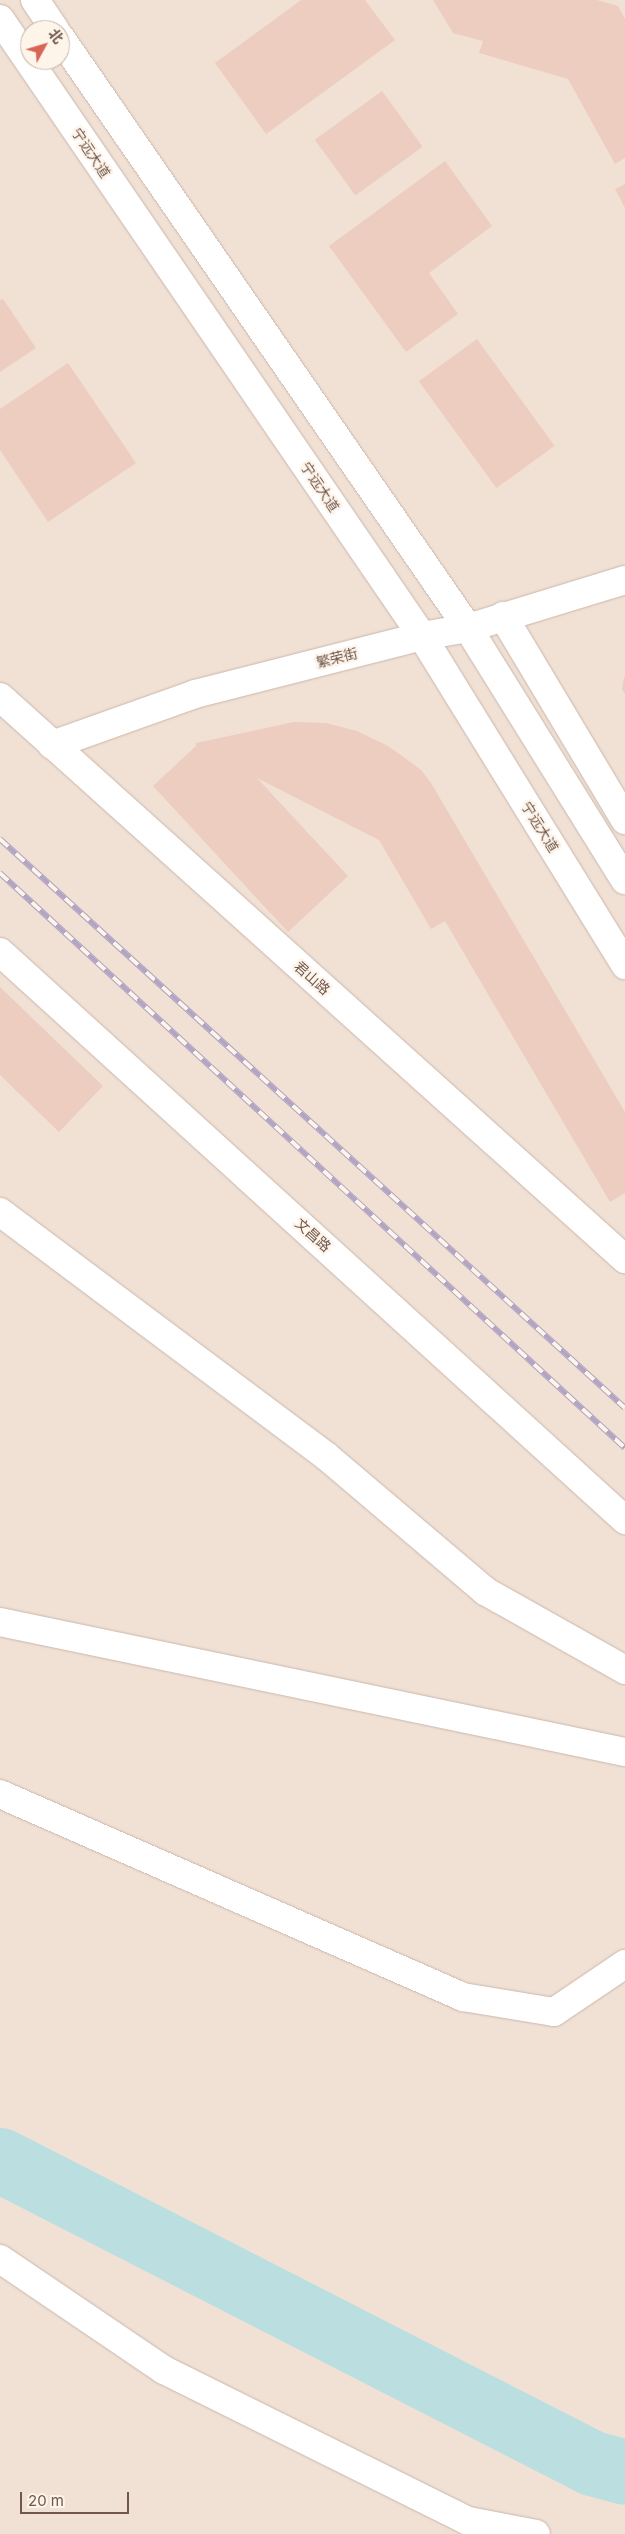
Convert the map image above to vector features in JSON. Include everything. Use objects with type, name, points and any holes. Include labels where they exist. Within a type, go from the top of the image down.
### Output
[{"type":"street","points":[[35,0],[48,20]]},
{"type":"street","name":"宁远大道","points":[[0,19],[422,636],[625,965]]},
{"type":"street","points":[[70,51],[468,628],[625,880]]},
{"type":"street","name":"繁荣街","points":[[52,745],[195,694],[422,636],[468,628],[625,580]]},
{"type":"street","points":[[503,616],[625,820]]},
{"type":"street","name":"君山路","points":[[0,697],[625,1259]]},
{"type":"street","name":"文昌路","points":[[0,952],[625,1520]]},
{"type":"street","points":[[0,1212],[326,1456],[485,1591],[625,1670]]},
{"type":"street","points":[[0,1622],[625,1752]]},
{"type":"street","points":[[0,1794],[463,1997],[554,2012],[625,1964]]},
{"type":"street","points":[[0,2259],[164,2370],[468,2521],[536,2534]]},
{"type":"shaded area","points":[[0,0],[625,0],[625,2534],[0,2534]]},
{"type":"building","points":[[301,0],[365,0],[395,40],[266,134],[215,63]]},
{"type":"building","points":[[433,0],[597,0],[618,6],[625,19],[625,158],[615,164],[568,79],[479,53],[483,41],[453,33]]},
{"type":"building","points":[[382,91],[423,147],[355,196],[315,140]]},
{"type":"building","points":[[445,161],[492,226],[429,273],[458,314],[406,352],[329,246]]},
{"type":"building","points":[[625,184],[625,208],[615,189]]},
{"type":"building","points":[[3,299],[36,348],[0,372],[0,300]]},
{"type":"building","points":[[477,339],[555,446],[496,488],[419,381]]},
{"type":"building","points":[[68,363],[136,463],[48,522],[0,450],[0,409]]},
{"type":"building","points":[[625,677],[625,694],[622,689]]},
{"type":"building","points":[[294,722],[326,723],[357,731],[388,746],[421,770],[431,783],[625,1112],[625,1193],[610,1202],[445,921],[431,929],[379,840],[257,778],[348,876],[288,932],[153,786],[196,746],[196,743]]},
{"type":"building","points":[[0,987],[103,1086],[59,1132],[0,1075]]},
{"type":"waterway","points":[[0,2160],[592,2463],[625,2472]]},
{"type":"railway","points":[[0,839],[625,1408]]},
{"type":"railway","points":[[0,873],[625,1448]]}]
